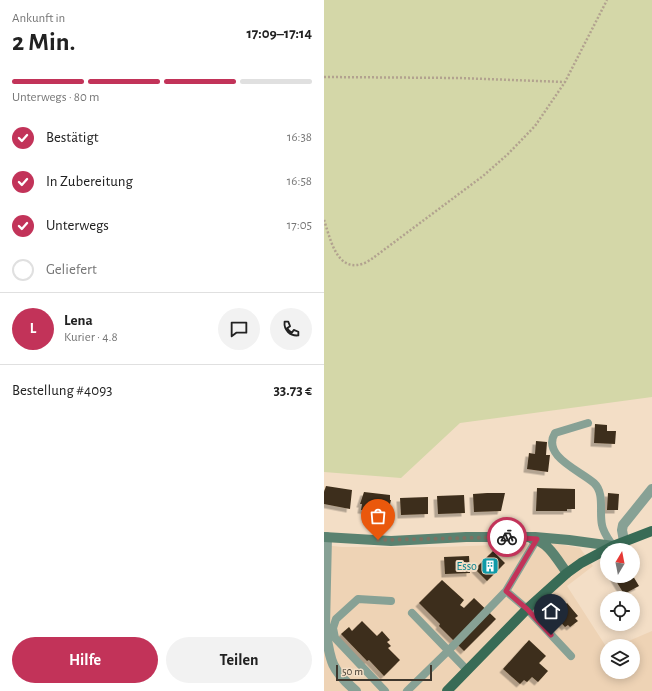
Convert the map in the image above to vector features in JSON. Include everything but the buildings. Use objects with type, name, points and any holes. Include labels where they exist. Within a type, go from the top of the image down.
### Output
[{"type":"main road","points":[[620,543],[652,531]]},
{"type":"main road","points":[[325,537],[391,541],[466,537],[535,537],[600,544]]},
{"type":"main road","points":[[510,537],[537,539],[547,547],[567,573]]},
{"type":"main road","points":[[447,691],[527,609],[567,573],[600,553]]},
{"type":"street","points":[[624,541],[622,530],[623,525],[652,489]]},
{"type":"street","points":[[325,537],[324,627],[326,639],[334,668],[343,680],[356,691]]},
{"type":"lane","points":[[588,423],[555,433],[552,438],[553,446],[556,454],[595,484],[600,495],[602,525],[611,543]]},
{"type":"lane","points":[[407,691],[506,591],[537,539]]},
{"type":"lane","points":[[506,591],[527,609],[571,656]]},
{"type":"lane","points":[[385,691],[335,638],[333,628],[336,619],[358,599],[391,601]]},
{"type":"lane","points":[[412,613],[468,670]]},
{"type":"path","points":[[324,220],[333,248],[340,259],[349,264],[361,264],[373,258],[483,176],[508,154],[535,126],[565,82],[607,0]]},
{"type":"path","points":[[324,77],[459,78],[565,82]]},
{"type":"shaded area","points":[[552,543],[580,548],[593,566],[567,586],[601,639],[600,679],[640,679],[640,639],[633,639],[652,631],[652,691],[324,691],[324,545],[342,547],[442,547]]},
{"type":"green space","points":[[324,0],[652,0],[652,397],[460,423],[401,478],[324,472]]},
{"type":"way so far","points":[[378,540],[391,541],[466,537],[507,537]]},
{"type":"place","name":"Esso","points":[[490,566]]},
{"type":"route","points":[[507,537],[537,539],[506,591],[527,609],[551,635]]}]
